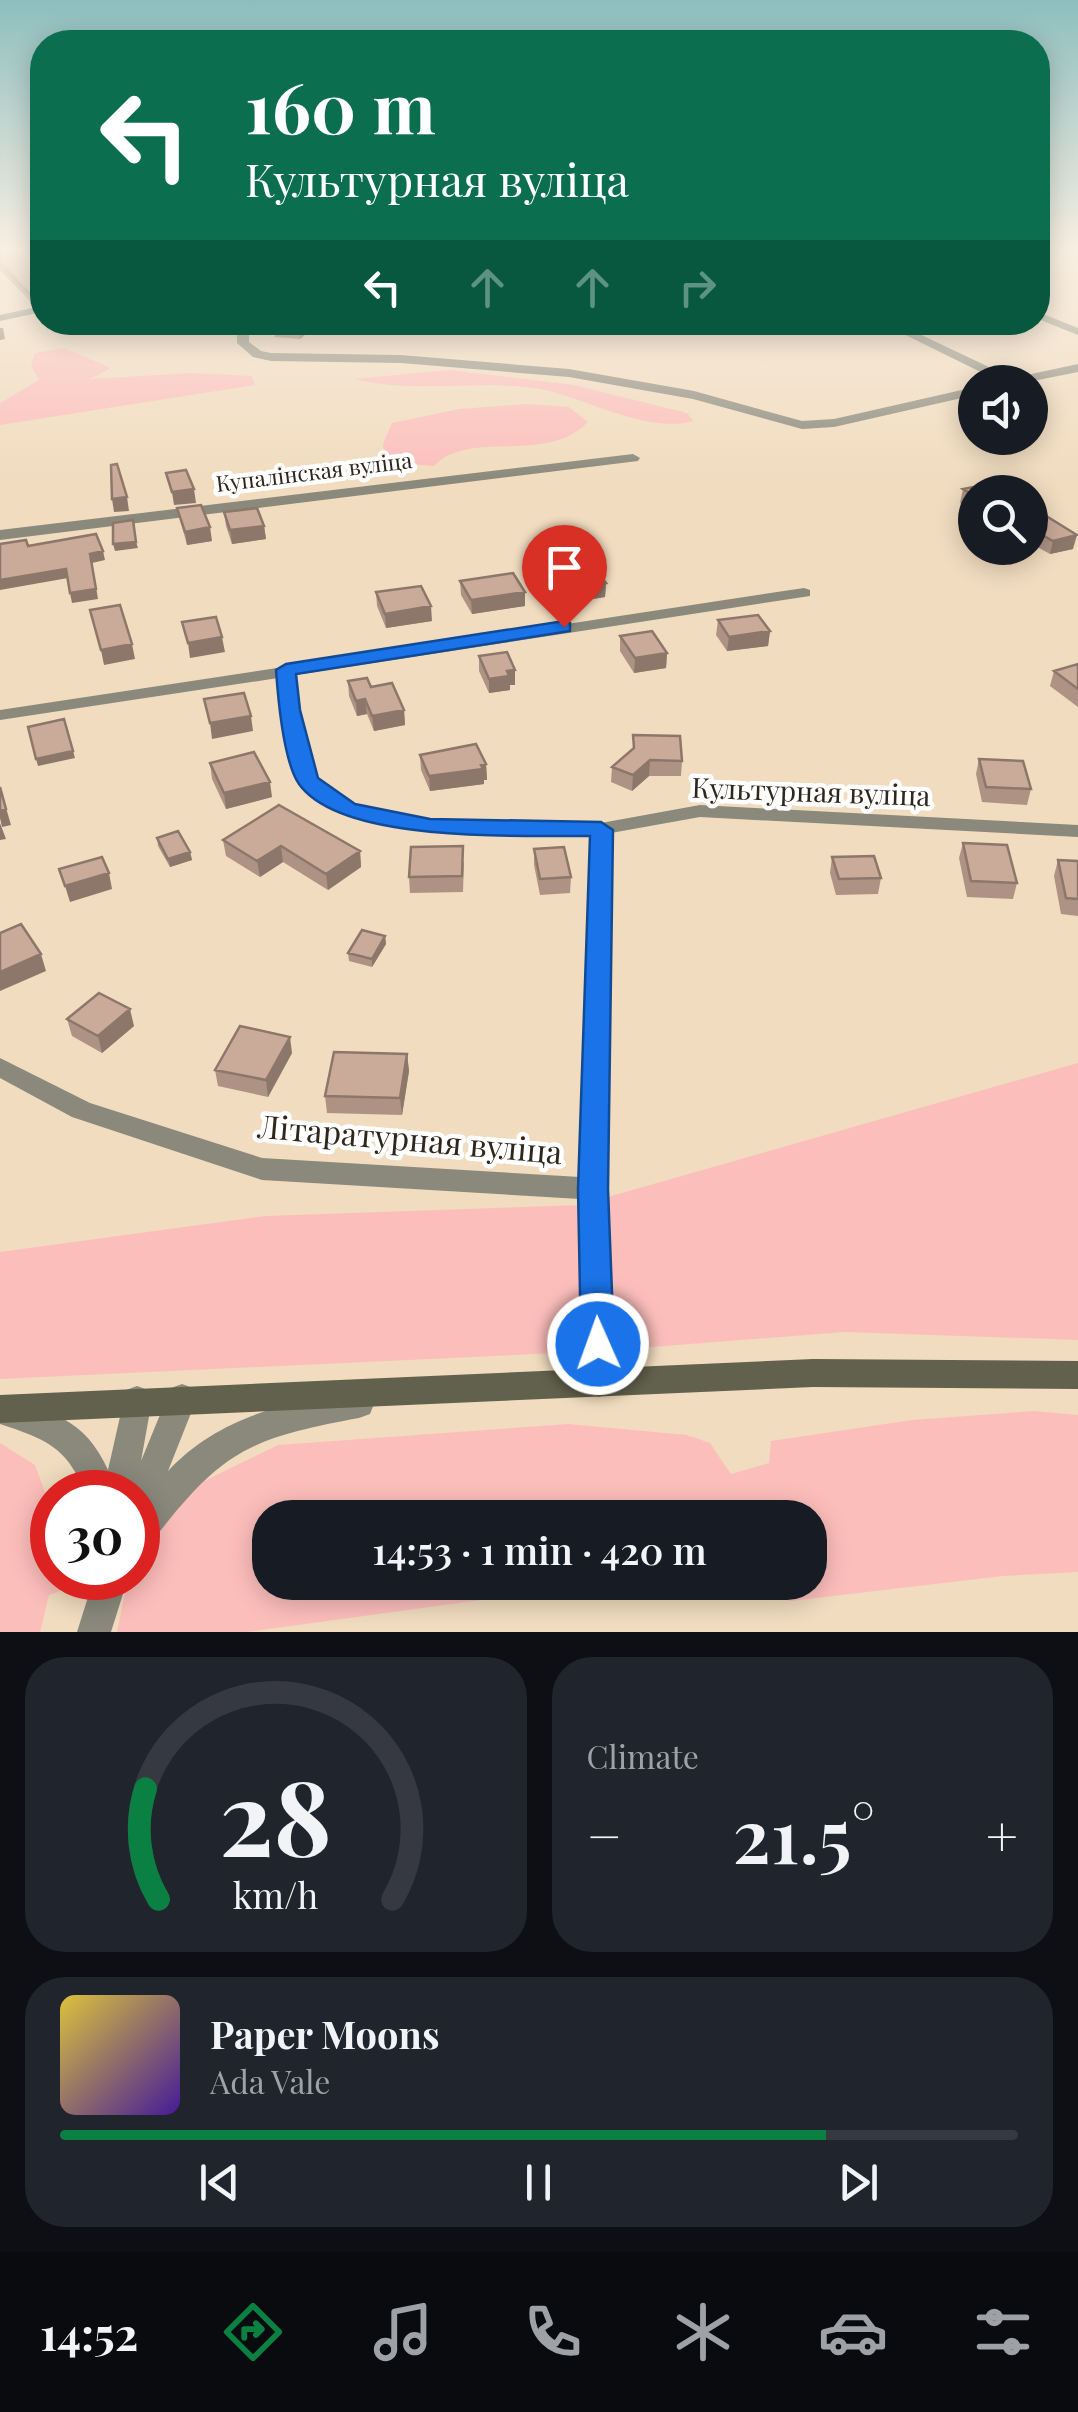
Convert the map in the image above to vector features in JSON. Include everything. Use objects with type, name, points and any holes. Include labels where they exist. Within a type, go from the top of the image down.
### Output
[{"type":"main road","points":[[0,1409],[182,1398],[813,1374],[1078,1374]]},
{"type":"street","points":[[243,335],[243,343],[257,354],[271,357],[401,359],[569,373],[694,395],[776,421],[834,423],[958,395]]},
{"type":"street","points":[[912,335],[976,365]]},
{"type":"street","points":[[1048,374],[1078,368]]},
{"type":"street","name":"Купалінская вуліца","points":[[0,536],[320,493],[633,458]]},
{"type":"street","points":[[0,714],[804,592]]},
{"type":"street","name":"Культурная вуліца","points":[[286,670],[290,710],[308,781],[348,810],[430,826],[601,830],[700,811],[1078,831]]},
{"type":"street","points":[[599,1383],[593,1189],[601,830]]},
{"type":"street","name":"Літаратурная вуліца","points":[[0,1067],[81,1110],[262,1169],[593,1189]]},
{"type":"street","points":[[160,1504],[182,1475],[220,1442],[279,1417],[451,1388]]},
{"type":"street","points":[[153,1470],[182,1398]]},
{"type":"street","points":[[124,1470],[138,1400]]},
{"type":"street","points":[[0,1409],[58,1429],[86,1451],[93,1470]]},
{"type":"street","points":[[94,1632],[103,1600]]},
{"type":"shaded area","points":[[64,348],[111,368],[90,379],[191,373],[252,376],[255,385],[0,425],[0,403],[39,380],[31,366],[35,353]]},
{"type":"shaded area","points":[[449,370],[574,385],[687,413],[693,421],[657,423],[562,394],[522,387],[403,386],[354,379]]},
{"type":"shaded area","points":[[527,404],[569,407],[588,422],[551,442],[467,449],[434,466],[385,462],[383,444],[392,423],[459,409]]},
{"type":"shaded area","points":[[1078,1063],[1078,1340],[845,1332],[639,1348],[604,1303],[575,1309],[557,1353],[0,1379],[0,1252],[266,1216],[580,1205]]},
{"type":"shaded area","points":[[1034,1411],[1078,1415],[1078,1572],[1003,1576],[827,1597],[827,1500],[252,1500],[252,1600],[481,1600],[246,1632],[117,1632],[124,1600],[160,1600],[160,1522],[200,1483],[278,1445],[568,1424],[687,1435],[710,1443],[731,1474],[769,1463],[771,1441],[912,1420]]},
{"type":"shaded area","points":[[0,1443],[37,1470],[30,1470],[30,1600],[48,1600],[40,1632],[0,1632]]},
{"type":"building","points":[[117,464],[127,497],[112,499],[111,465]]},
{"type":"building","points":[[186,470],[194,489],[172,492],[166,473]]},
{"type":"building","points":[[201,505],[210,527],[185,532],[177,508]]},
{"type":"building","points":[[257,508],[264,526],[230,530],[224,512]]},
{"type":"building","points":[[1048,517],[1077,535],[1053,541],[1048,538]]},
{"type":"building","points":[[133,520],[136,542],[113,544],[113,523]]},
{"type":"building","points":[[96,534],[103,551],[90,554],[96,589],[70,593],[66,569],[0,580],[0,544],[26,540],[28,546]]},
{"type":"building","points":[[592,564],[606,583],[574,588],[561,569]]},
{"type":"building","points":[[513,573],[525,592],[471,600],[460,581]]},
{"type":"building","points":[[421,586],[431,606],[385,614],[376,592]]},
{"type":"building","points":[[120,605],[132,644],[101,650],[90,610]]},
{"type":"building","points":[[758,615],[770,631],[729,637],[718,620]]},
{"type":"building","points":[[216,617],[222,637],[188,643],[182,622]]},
{"type":"building","points":[[652,631],[667,653],[635,658],[620,636]]},
{"type":"building","points":[[507,652],[515,670],[507,671],[509,676],[489,679],[479,656]]},
{"type":"building","points":[[1078,664],[1078,689],[1054,671]]},
{"type":"building","points":[[367,678],[371,687],[392,683],[404,710],[372,716],[365,699],[356,701],[348,681]]},
{"type":"building","points":[[244,693],[251,716],[210,723],[204,699]]},
{"type":"building","points":[[64,719],[73,751],[36,759],[28,727]]},
{"type":"building","points":[[633,735],[680,736],[682,761],[650,760],[633,775],[612,767],[634,748]]},
{"type":"building","points":[[476,744],[486,764],[481,765],[483,769],[429,776],[420,755]]},
{"type":"building","points":[[254,752],[270,782],[224,793],[210,763]]},
{"type":"building","points":[[979,759],[1023,761],[1031,789],[986,787]]},
{"type":"building","points":[[0,787],[6,809],[0,811]]},
{"type":"building","points":[[279,805],[360,851],[326,874],[281,846],[257,861],[223,840]]},
{"type":"building","points":[[178,831],[190,852],[168,859],[157,838]]},
{"type":"building","points":[[963,843],[1007,845],[1017,883],[971,881]]},
{"type":"building","points":[[463,846],[462,876],[409,877],[411,847]]},
{"type":"building","points":[[564,847],[571,877],[540,879],[534,849]]},
{"type":"building","points":[[874,856],[881,878],[839,879],[832,857]]},
{"type":"building","points":[[102,857],[109,873],[65,886],[59,869]]},
{"type":"building","points":[[1058,860],[1078,861],[1078,899],[1066,898]]},
{"type":"building","points":[[21,924],[41,954],[0,972],[0,933]]},
{"type":"building","points":[[362,930],[385,936],[372,959],[348,953]]},
{"type":"building","points":[[99,993],[130,1009],[98,1036],[67,1019]]},
{"type":"building","points":[[240,1026],[290,1037],[266,1080],[215,1070]]},
{"type":"building","points":[[334,1052],[407,1054],[400,1098],[325,1096]]},
{"type":"route","points":[[564,627],[286,670],[290,710],[308,781],[348,810],[430,826],[601,830],[593,1189],[598,1344]]}]
